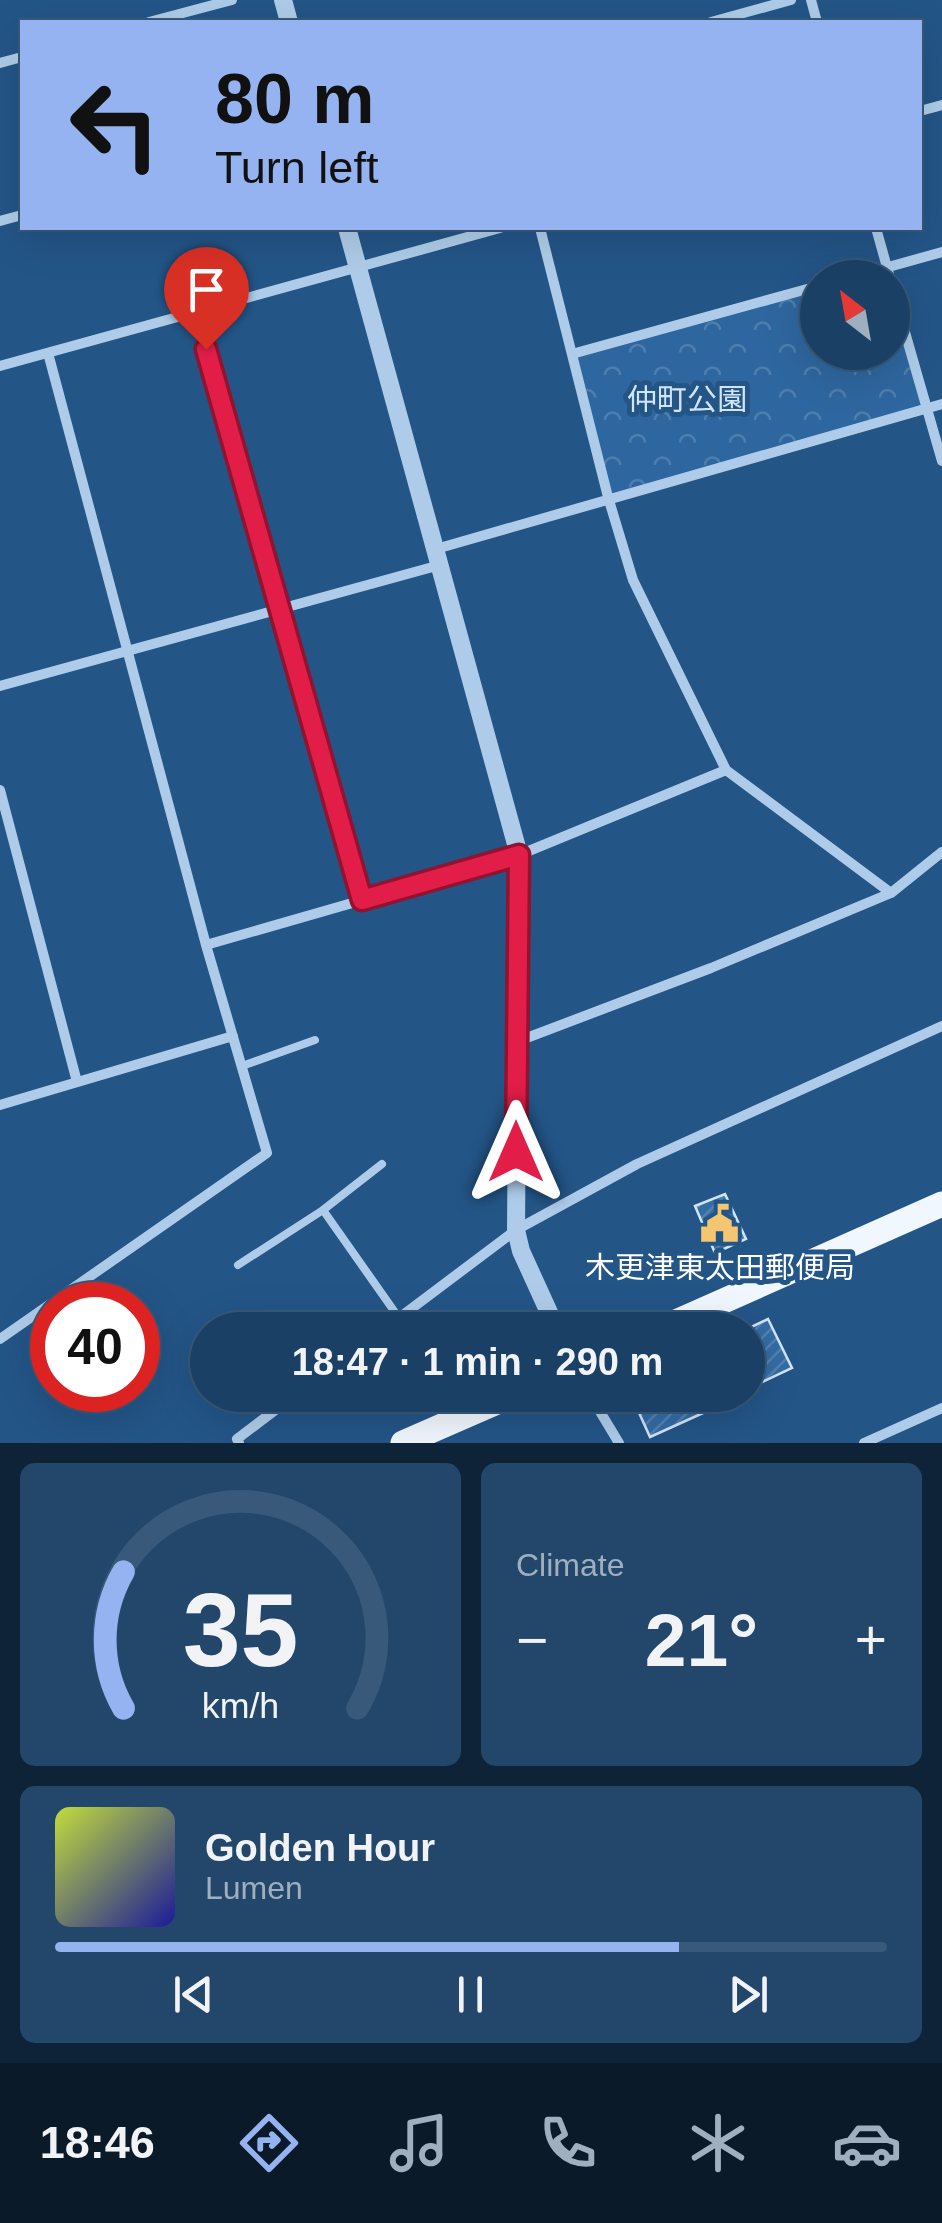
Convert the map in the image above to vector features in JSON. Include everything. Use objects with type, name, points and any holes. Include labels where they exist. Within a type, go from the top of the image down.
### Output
[{"type":"main road","points":[[699,1312],[942,1204]]},
{"type":"main road","points":[[403,1443],[474,1412]]},
{"type":"street","points":[[156,20],[232,0]]},
{"type":"street","points":[[718,20],[791,0]]},
{"type":"street","points":[[348,230],[519,855],[516,1230],[549,1312]]},
{"type":"street","points":[[0,366],[493,230]]},
{"type":"street","points":[[541,230],[633,580],[726,770],[892,893]]},
{"type":"street","points":[[877,230],[885,260]]},
{"type":"street","points":[[910,264],[942,252]]},
{"type":"street","points":[[572,354],[800,291]]},
{"type":"street","points":[[195,312],[362,900]]},
{"type":"street","points":[[910,349],[942,462]]},
{"type":"street","points":[[0,1338],[267,1153],[206,945],[48,353]]},
{"type":"street","points":[[0,686],[280,609],[608,497],[942,404]]},
{"type":"street","points":[[206,945],[519,855],[726,770]]},
{"type":"street","points":[[0,790],[78,1082]]},
{"type":"street","points":[[0,846],[14,841]]},
{"type":"street","points":[[516,1042],[711,968],[892,893],[942,852]]},
{"type":"street","points":[[407,1312],[516,1230],[637,1164],[942,1026]]},
{"type":"street","points":[[0,1105],[233,1036]]},
{"type":"street","points":[[864,1443],[942,1408]]},
{"type":"street","points":[[239,1443],[237,1438],[272,1412]]},
{"type":"street","points":[[600,1412],[619,1443]]},
{"type":"lane","points":[[242,1066],[315,1040]]},
{"type":"lane","points":[[238,1265],[323,1210],[382,1164]]},
{"type":"lane","points":[[323,1210],[395,1312]]},
{"type":"green space","name":"仲町公園","points":[[800,291],[800,370],[910,370],[910,348],[927,408],[608,497],[572,354]]},
{"type":"building","points":[[725,1194],[746,1239],[715,1253],[695,1206]]},
{"type":"building","points":[[768,1319],[792,1368],[765,1381]]},
{"type":"building","points":[[639,1412],[703,1412],[703,1413],[650,1437]]},
{"type":"place","name":"木更津東太田郵便局","points":[[720,1223]]},
{"type":"route","points":[[206,349],[362,900],[519,855],[516,1152]]}]
